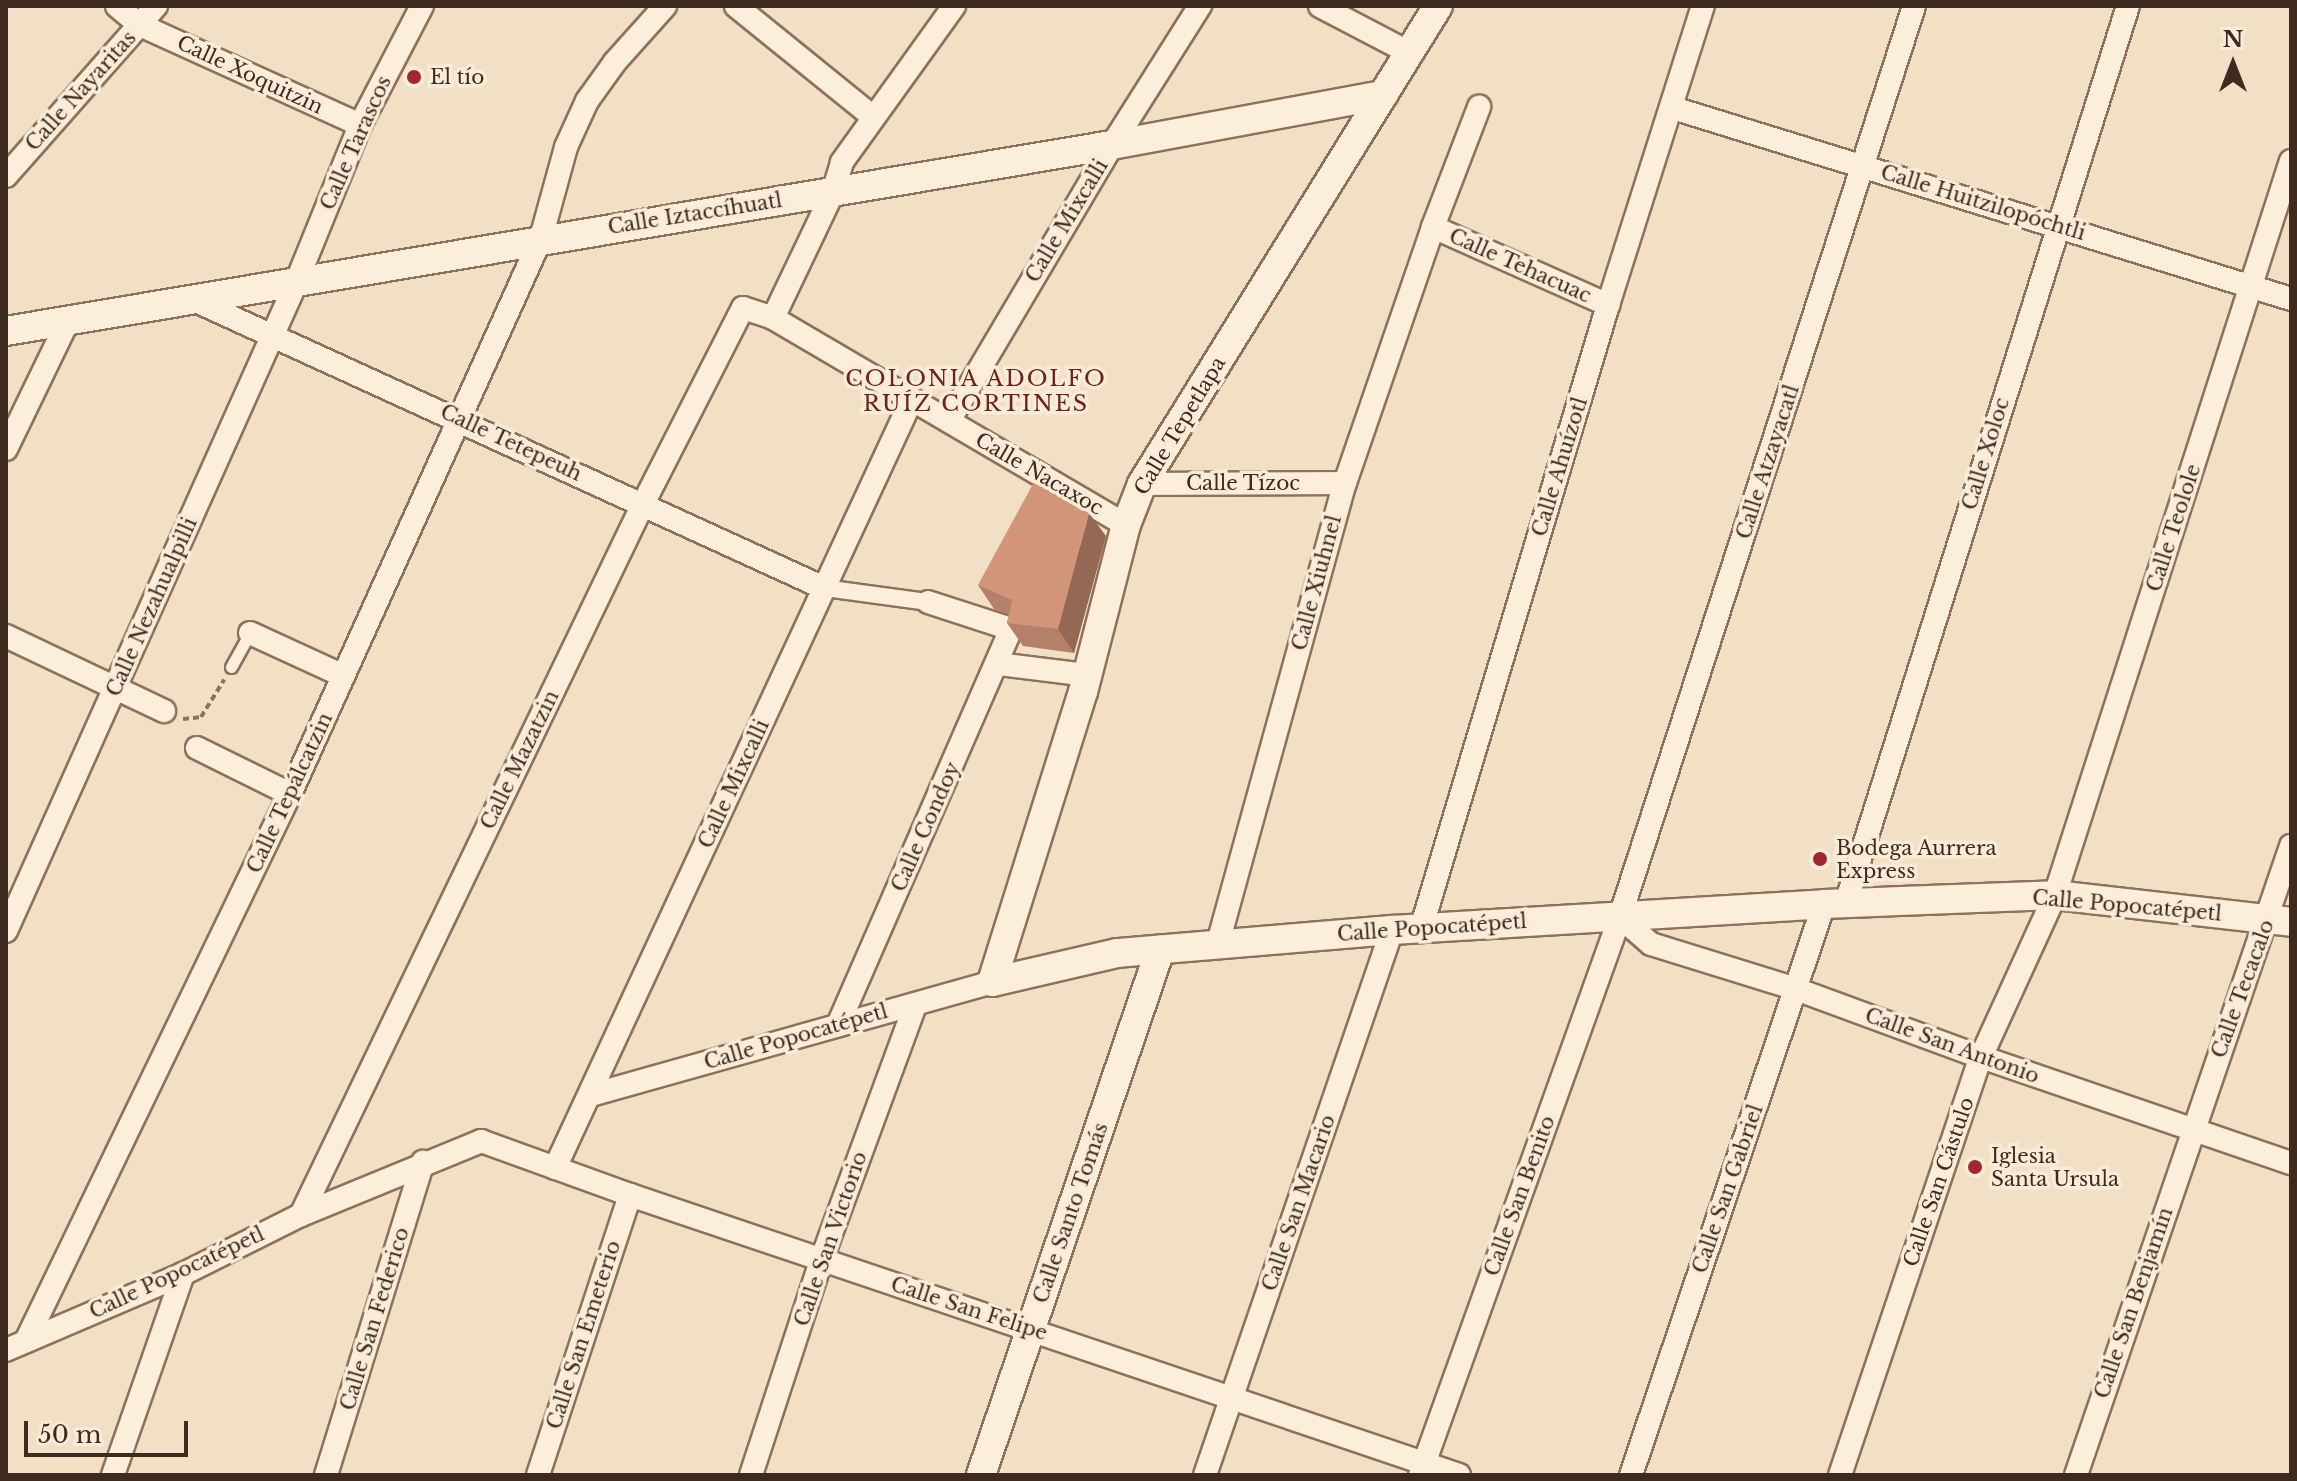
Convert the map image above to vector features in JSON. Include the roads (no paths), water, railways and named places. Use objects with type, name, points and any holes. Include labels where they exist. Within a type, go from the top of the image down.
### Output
[{"type":"street","name":"Calle Xoquitzin","points":[[117,6],[140,25],[360,125]]},
{"type":"street","name":"Calle Nayaritas","points":[[6,176],[156,6]]},
{"type":"street","name":"Calle Tarascos","points":[[296,283],[360,125],[422,6]]},
{"type":"street","name":"Calle Tepálcatzin","points":[[16,1345],[290,794],[541,238],[566,147],[587,101],[615,62],[665,6]]},
{"type":"street","points":[[736,6],[872,116]]},
{"type":"street","points":[[773,318],[833,192],[842,162],[872,116],[954,6]]},
{"type":"street","name":"Calle Mixcalli","points":[[949,421],[1112,145],[1200,6]]},
{"type":"street","points":[[1320,6],[1408,52]]},
{"type":"street","name":"Calle Tepetlapa","points":[[992,982],[1087,675],[1126,525],[1142,484],[1438,6]]},
{"type":"street","name":"Calle Ahuízotl","points":[[1421,929],[1608,305],[1703,6]]},
{"type":"street","name":"Calle Atzayacatl","points":[[1620,917],[1914,6]]},
{"type":"street","name":"Calle Xoloc","points":[[1835,903],[2128,6]]},
{"type":"street","name":"Calle Iztaccíhuatl","points":[[6,331],[196,301],[541,238],[1112,145],[1383,95]]},
{"type":"street","name":"Calle Xiuhnel","points":[[1218,943],[1345,483],[1433,227],[1479,107]]},
{"type":"street","name":"Calle Huitzilopóchtli","points":[[1673,108],[2291,299]]},
{"type":"street","name":"Calle Teolole","points":[[2055,895],[2291,161]]},
{"type":"street","name":"Calle Tehacuac","points":[[1433,227],[1608,305]]},
{"type":"street","name":"Calle Nezahualpilli","points":[[6,931],[296,283]]},
{"type":"street","name":"Calle Tetepeuh","points":[[196,301],[460,419],[824,588]]},
{"type":"street","name":"Calle Nacaxoc","points":[[743,308],[773,318],[1126,525]]},
{"type":"street","name":"Calle Mazatzin","points":[[301,1215],[643,504],[743,308]]},
{"type":"street","points":[[6,449],[68,321]]},
{"type":"street","name":"Calle Mixcalli","points":[[555,1168],[912,399]]},
{"type":"street","name":"Calle Tízoc","points":[[1142,484],[1345,483]]},
{"type":"street","points":[[824,588],[928,602]]},
{"type":"street","name":"Calle Condoy","points":[[838,1025],[1011,629],[928,602]]},
{"type":"street","points":[[250,633],[344,676]]},
{"type":"street","points":[[6,636],[164,711]]},
{"type":"street","points":[[998,664],[1087,675]]},
{"type":"street","points":[[197,748],[290,794]]},
{"type":"street","name":"Calle Tecacalo","points":[[2192,1131],[2280,921],[2291,846]]},
{"type":"street","name":"Calle Popocatépetl","points":[[591,1095],[992,982],[1118,953],[1392,930],[1835,903],[2055,895],[2280,921]]},
{"type":"street","name":"Calle San Cástulo","points":[[1840,1475],[1981,1057],[2055,895]]},
{"type":"street","name":"Calle San Gabriel","points":[[1631,1475],[1796,989],[1835,903]]},
{"type":"street","name":"Calle San Antonio","points":[[1620,917],[1651,944],[1796,989],[1981,1057],[2291,1163]]},
{"type":"street","name":"Calle San Benito","points":[[1422,1469],[1620,917]]},
{"type":"street","name":"Calle San Macario","points":[[1205,1475],[1392,930]]},
{"type":"street","name":"Calle Santo Tomás","points":[[981,1475],[1160,950]]},
{"type":"street","name":"Calle San Victorio","points":[[751,1475],[821,1261],[915,1005]]},
{"type":"street","name":"Calle San Benjamín","points":[[2076,1475],[2192,1131]]},
{"type":"street","name":"Calle Popocatépetl","points":[[16,1345],[183,1274],[301,1215],[423,1162],[481,1141]]},
{"type":"street","name":"Calle San Felipe","points":[[481,1141],[821,1261],[1232,1398],[1422,1469],[1459,1475]]},
{"type":"street","name":"Calle San Federico","points":[[326,1475],[423,1162]]},
{"type":"street","name":"Calle San Emeterio","points":[[538,1475],[630,1195]]},
{"type":"street","points":[[113,1475],[183,1274]]},
{"type":"lane","points":[[231,667],[250,633]]},
{"type":"place","name":"El tío","points":[[414,77]]},
{"type":"place","name":"Bodega Aurrera Express","points":[[1820,859]]},
{"type":"place","name":"Iglesia Santa Ursula","points":[[1975,1167]]},
{"type":"district","name":"COLONIA ADOLFO RUÍZ CORTINES","points":[[976,390]]}]
